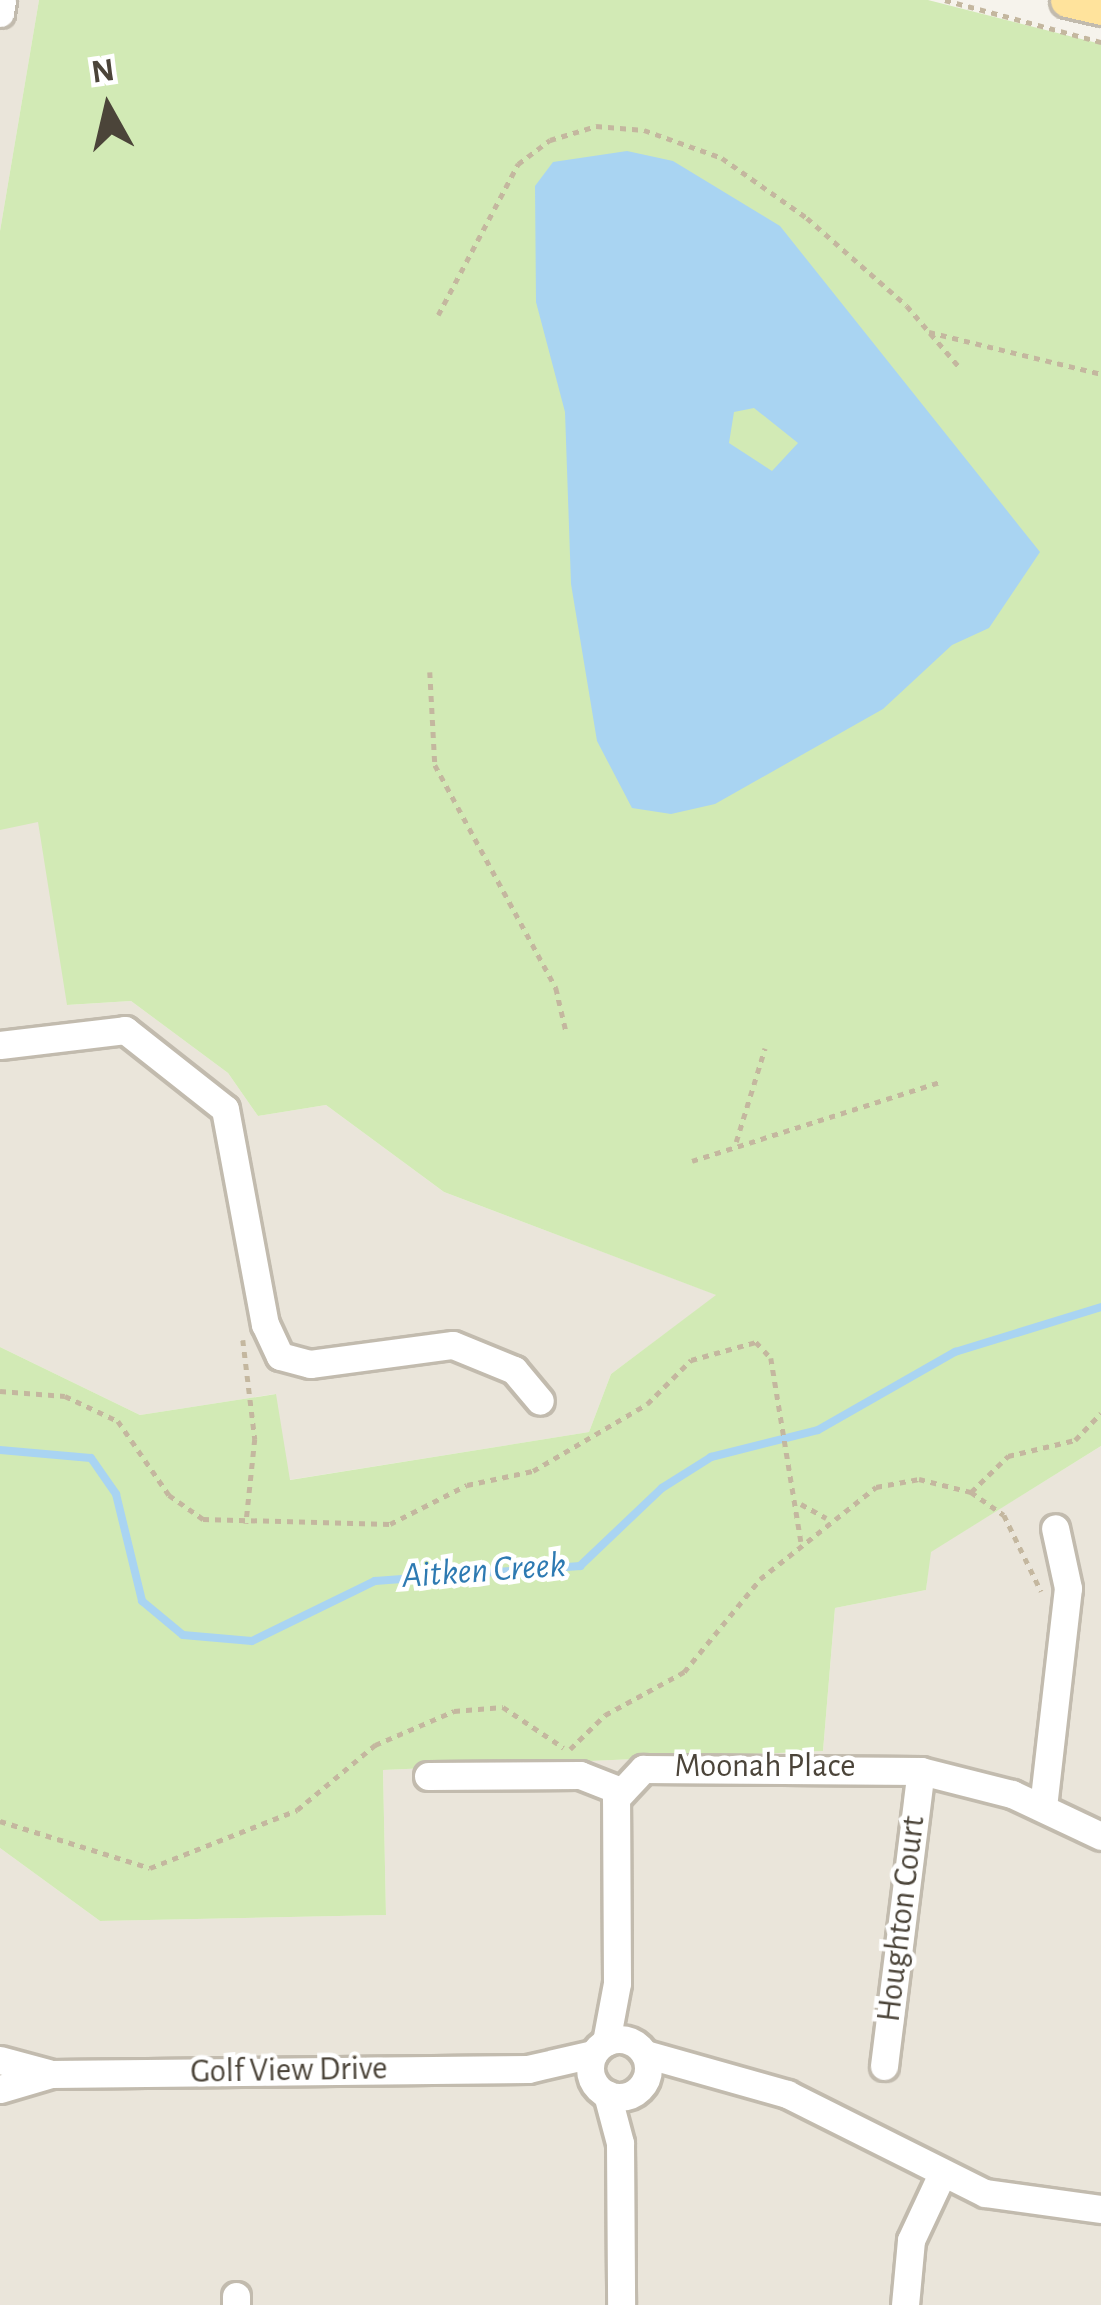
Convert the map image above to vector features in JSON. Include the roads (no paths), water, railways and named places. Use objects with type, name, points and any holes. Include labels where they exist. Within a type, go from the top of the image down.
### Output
[{"type":"main road","points":[[1067,0],[1101,8]]},
{"type":"street","points":[[0,13],[2,0]]},
{"type":"street","points":[[0,1045],[125,1030],[225,1109],[265,1324],[280,1356],[310,1364],[453,1346],[514,1370],[540,1401]]},
{"type":"street","points":[[1043,1807],[1068,1588],[1054,1528]]},
{"type":"street","name":"Moonah Place","points":[[618,1790],[657,1768],[921,1772],[1043,1807],[1101,1836]]},
{"type":"street","name":"Houghton Court","points":[[884,2066],[921,1772]]},
{"type":"street","points":[[428,1776],[580,1775],[618,1790],[621,2305]]},
{"type":"street","points":[[620,2048],[620,2089]]},
{"type":"street","name":"Golf View Drive","points":[[0,2089],[51,2074],[528,2068],[620,2048],[787,2094],[941,2176],[1019,2201],[1101,2209]]},
{"type":"street","name":"Golf View Drive","points":[[0,2060],[51,2074]]},
{"type":"street","name":"Golf View Drive","points":[[528,2068],[620,2089],[710,2073]]},
{"type":"street","points":[[905,2305],[911,2240],[941,2176]]},
{"type":"water","points":[[627,151],[673,161],[780,226],[1040,552],[989,628],[952,645],[883,709],[715,804],[671,814],[632,808],[597,741],[571,584],[565,412],[536,302],[535,186],[553,162]],"holes":[[[754,408],[798,443],[772,471],[729,443],[734,412]]]},
{"type":"waterway","name":"Aitken Creek","points":[[0,1450],[91,1458],[116,1494],[142,1601],[183,1635],[252,1641],[375,1581],[580,1566],[662,1488],[711,1457],[818,1430],[955,1352],[1101,1307]]}]
